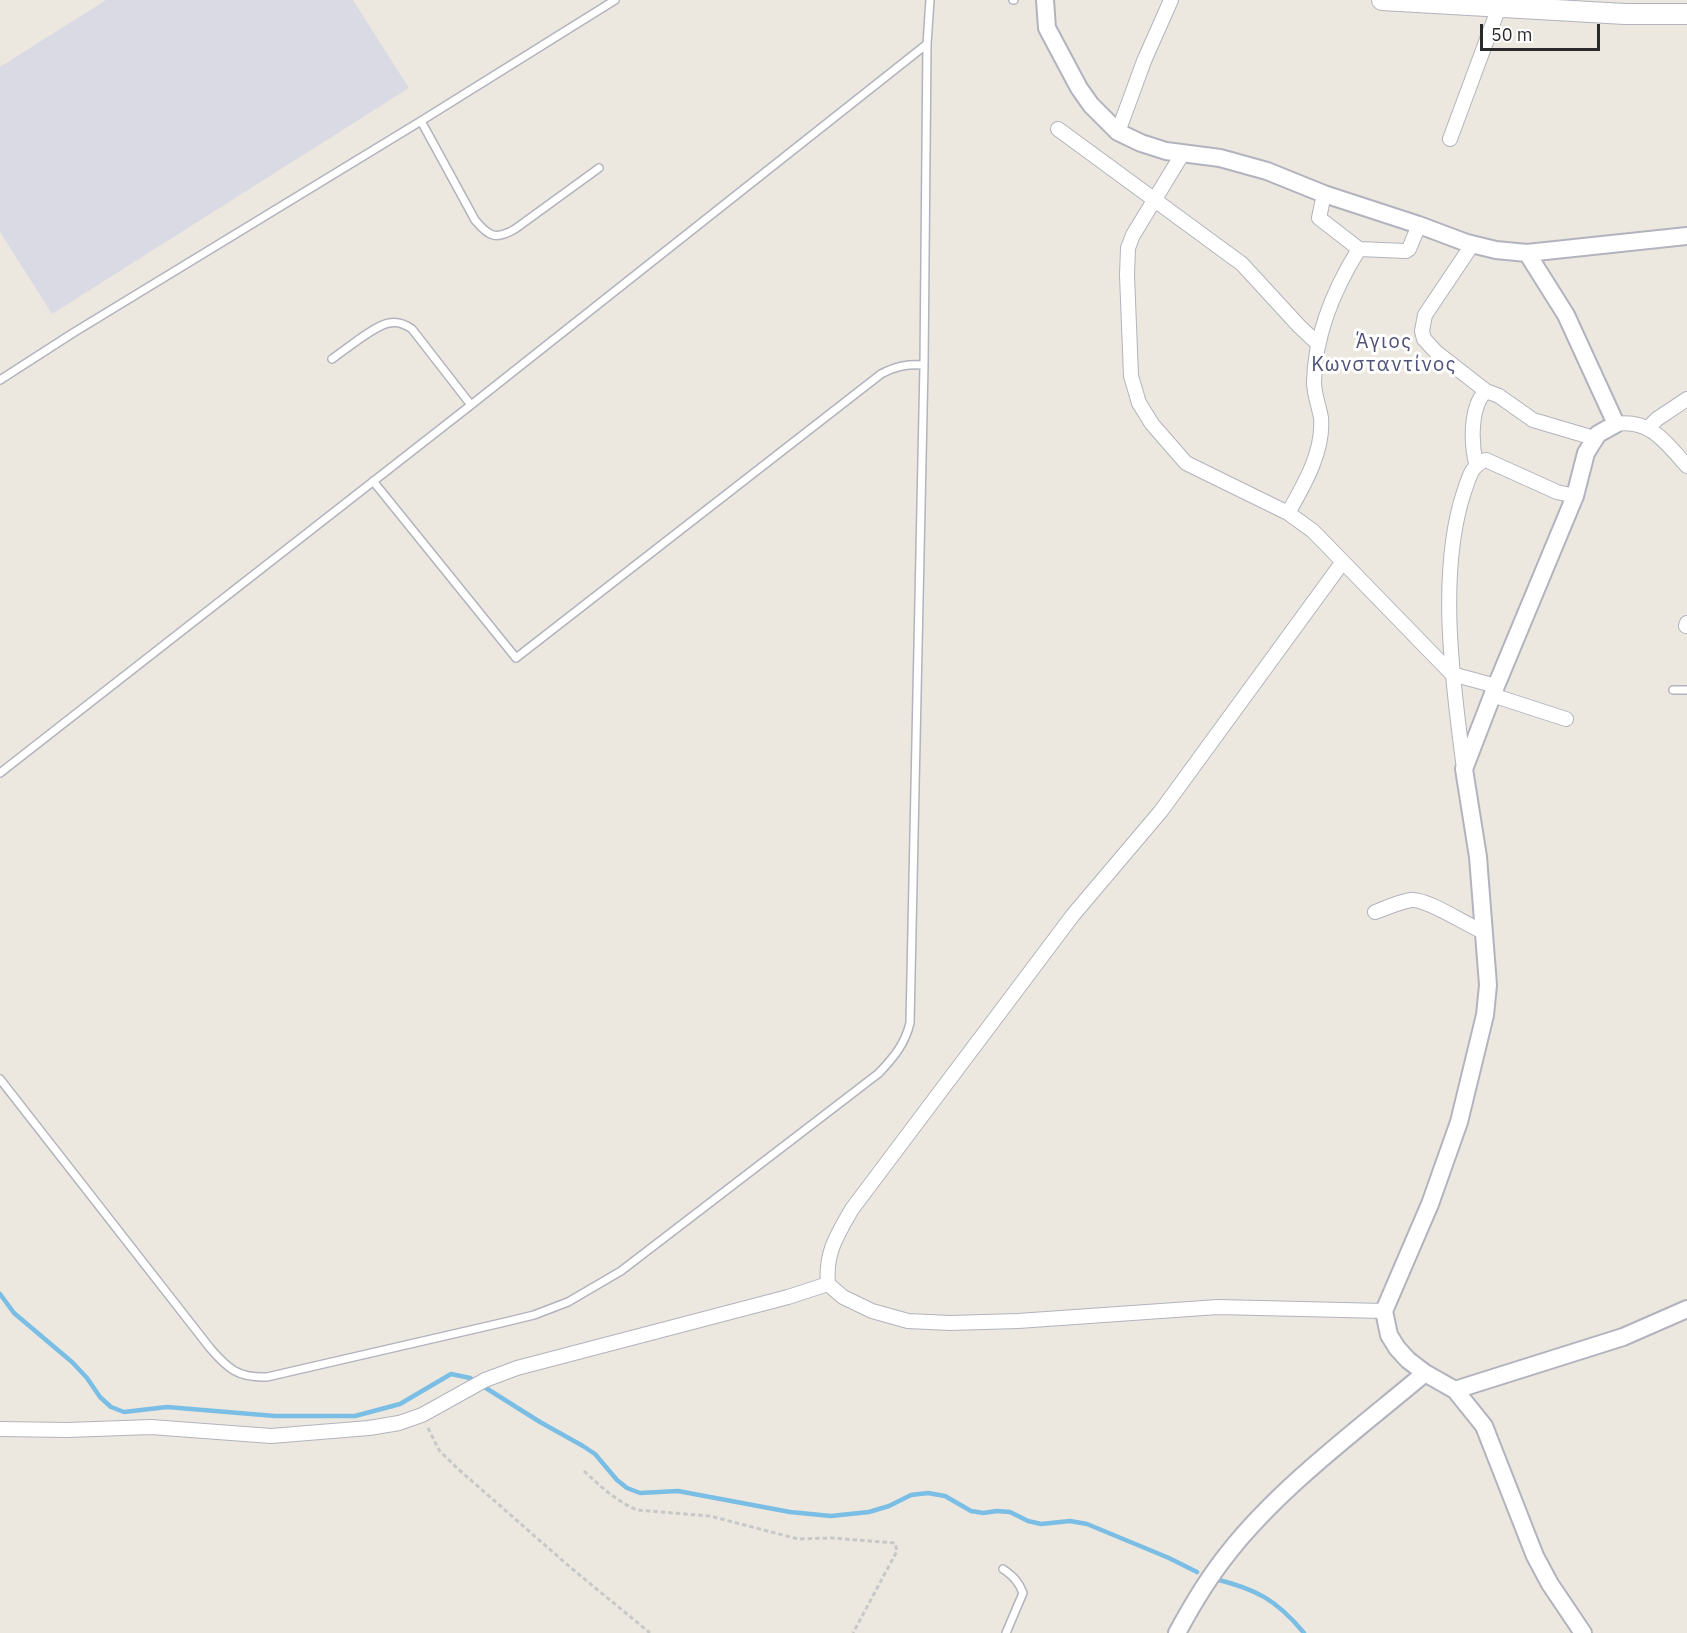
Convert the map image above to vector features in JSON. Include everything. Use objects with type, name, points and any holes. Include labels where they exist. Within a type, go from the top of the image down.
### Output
[{"type":"main road","points":[[1382,0],[1625,14],[1687,14]]},
{"type":"street","points":[[1045,0],[1047,28],[1067,67],[1091,105],[1118,132],[1152,147],[1220,158],[1267,171],[1324,194],[1472,244],[1527,253],[1687,236]]},
{"type":"street","points":[[1118,132],[1144,61],[1171,0]]},
{"type":"street","points":[[1450,139],[1499,7]]},
{"type":"street","points":[[1058,129],[1242,264],[1318,344]]},
{"type":"street","points":[[1183,153],[1133,235],[1128,248],[1131,375],[1139,403],[1152,424],[1186,463],[1288,513],[1313,531],[1452,674],[1566,719]]},
{"type":"street","points":[[1324,194],[1319,218],[1359,249],[1406,251],[1419,225]]},
{"type":"street","points":[[1472,244],[1425,315],[1422,331],[1424,339],[1436,352],[1486,391],[1499,396],[1533,420],[1594,438]]},
{"type":"street","points":[[1288,513],[1302,489],[1314,459],[1321,432],[1321,417],[1314,383],[1318,344],[1336,289],[1359,249]]},
{"type":"street","points":[[1527,253],[1566,315],[1616,424]]},
{"type":"street","points":[[1476,463],[1473,435],[1478,403],[1486,391]]},
{"type":"street","points":[[1648,428],[1657,418],[1687,399]]},
{"type":"street","points":[[1464,769],[1575,496],[1586,453],[1594,438],[1603,430],[1616,424],[1630,423],[1648,428],[1664,441],[1687,466]]},
{"type":"street","points":[[1575,496],[1557,492],[1486,460],[1476,463],[1470,473],[1457,513],[1453,535],[1451,584],[1452,674],[1478,857],[1488,985],[1485,1015],[1459,1122],[1430,1204],[1384,1311],[1389,1335],[1396,1348],[1425,1373],[1455,1390],[1484,1426],[1494,1446],[1535,1556],[1550,1584],[1583,1633]]},
{"type":"street","points":[[1342,563],[1161,811],[1073,915],[852,1209],[832,1245],[826,1266],[828,1284],[843,1297],[872,1311],[908,1321],[1018,1322],[1218,1307],[1384,1311]]},
{"type":"street","points":[[1375,912],[1411,900],[1420,901],[1484,932]]},
{"type":"street","points":[[0,1429],[67,1430],[151,1427],[271,1436],[369,1428],[399,1423],[422,1415],[485,1380],[517,1368],[788,1297],[828,1284]]},
{"type":"street","points":[[1455,1390],[1623,1337],[1687,1309]]},
{"type":"street","points":[[1177,1633],[1201,1588],[1279,1498],[1425,1373]]},
{"type":"lane","points":[[0,380],[615,0]]},
{"type":"lane","points":[[0,1079],[210,1348],[235,1372],[251,1377],[267,1377],[534,1315],[568,1302],[621,1271],[879,1073],[896,1056],[906,1040],[910,1023],[924,365],[927,44],[930,0]]},
{"type":"lane","points":[[0,773],[471,405],[927,44]]},
{"type":"lane","points":[[421,121],[475,220],[484,231],[495,236],[504,235],[515,229],[599,168]]},
{"type":"lane","points":[[332,359],[379,327],[389,322],[403,323],[412,328],[471,405]]},
{"type":"lane","points":[[373,481],[516,657],[881,374],[895,366],[924,365]]},
{"type":"lane","points":[[1673,690],[1687,690]]},
{"type":"lane","points":[[1003,1569],[1013,1576],[1023,1593],[1006,1633]]},
{"type":"path","points":[[422,1415],[439,1450],[457,1468],[570,1567],[650,1633]]},
{"type":"path","points":[[584,1471],[626,1506],[637,1510],[710,1516],[798,1539],[832,1538],[895,1543],[897,1551],[853,1633]]},
{"type":"shaded area","points":[[106,0],[353,0],[409,88],[52,314],[0,232],[0,67]]},
{"type":"waterway","points":[[0,1294],[14,1313],[72,1362],[100,1397],[111,1407],[124,1412],[167,1407],[275,1416],[355,1416],[400,1404],[451,1374],[470,1378],[583,1446],[595,1454],[617,1480],[627,1488],[640,1493],[678,1491],[790,1512],[831,1516],[869,1512],[889,1506],[911,1495],[928,1493],[945,1496],[971,1511],[1010,1512],[1028,1521],[1041,1524],[1070,1521],[1087,1524],[1197,1572]]},
{"type":"waterway","points":[[1215,1579],[1265,1597],[1284,1612],[1304,1633]]},
{"type":"district","name":"Άγιος Κωνσταντίνος","points":[[1384,354]]}]
